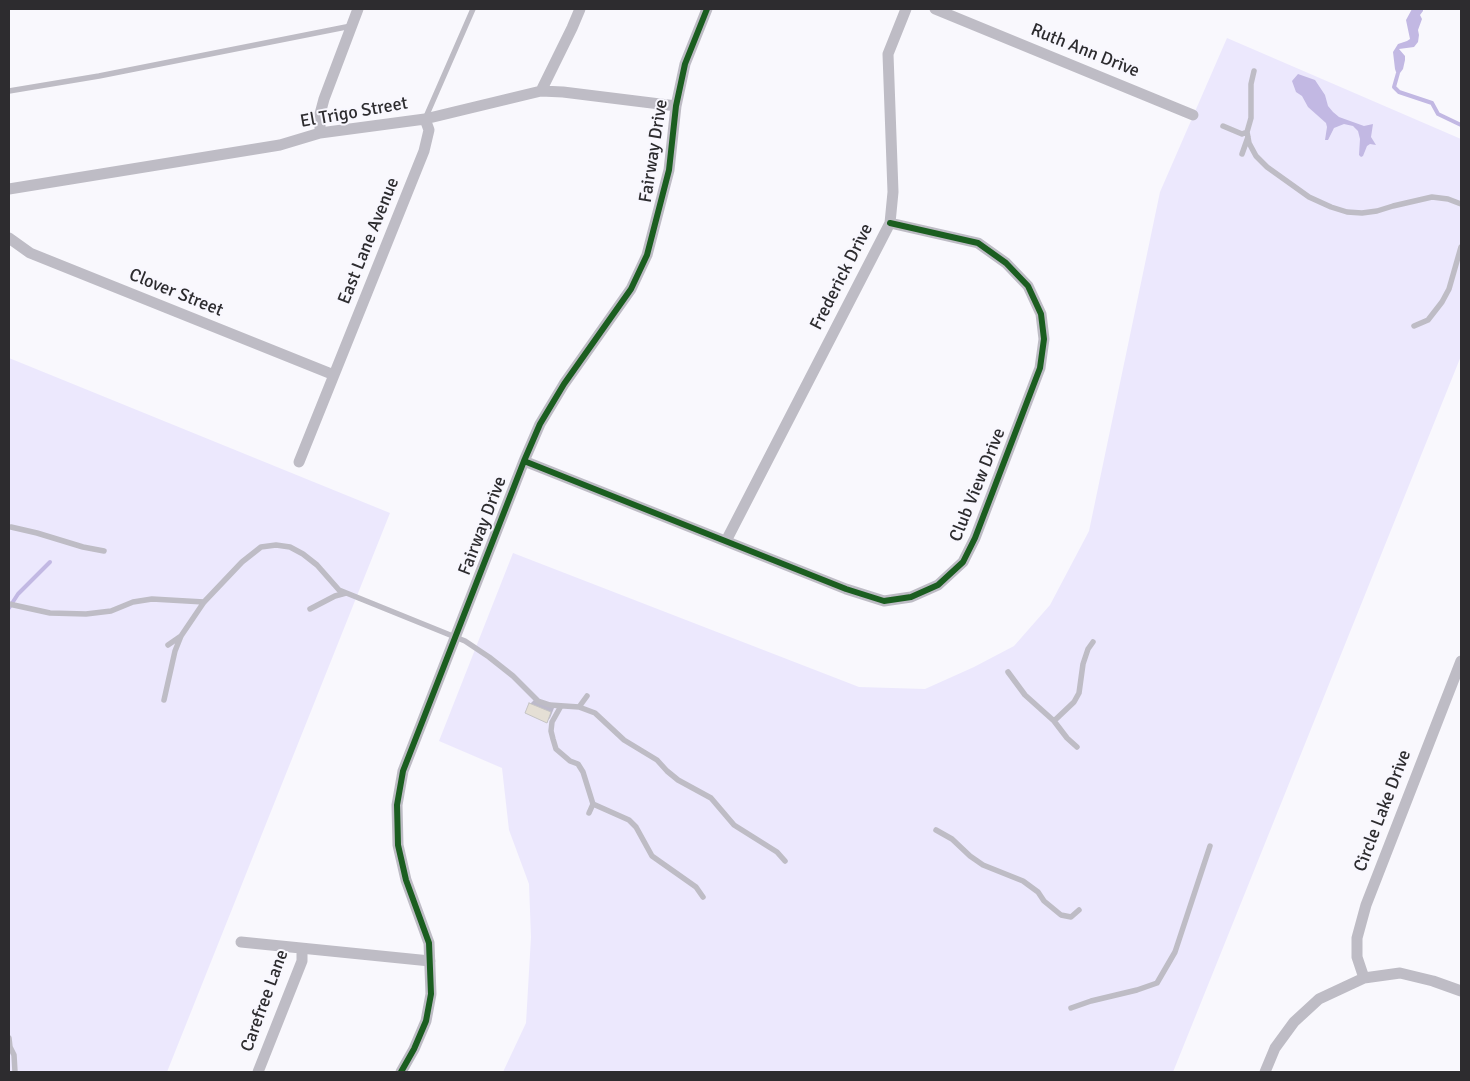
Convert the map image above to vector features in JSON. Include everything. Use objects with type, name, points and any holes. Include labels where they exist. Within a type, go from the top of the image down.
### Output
[{"type":"street","points":[[320,133],[320,114],[324,99],[358,9]]},
{"type":"street","points":[[541,91],[580,9]]},
{"type":"street","name":"Fairway Drive","points":[[401,1072],[414,1049],[426,1021],[431,994],[429,943],[406,880],[398,845],[397,805],[403,771],[540,424],[564,384],[631,288],[647,255],[669,170],[676,106],[685,64],[707,9]]},
{"type":"street","name":"Frederick Drive","points":[[726,542],[890,223],[893,192],[888,54],[906,9]]},
{"type":"street","name":"Ruth Ann Drive","points":[[935,9],[1193,115]]},
{"type":"street","name":"El Trigo Street","points":[[9,189],[280,145],[320,133],[425,119],[541,91],[676,106]]},
{"type":"street","name":"East Lane Avenue","points":[[299,462],[424,152],[429,130],[425,119]]},
{"type":"street","name":"Club View Drive","points":[[524,461],[846,589],[884,601],[911,597],[938,584],[962,562],[975,538],[1040,368],[1044,339],[1041,314],[1028,286],[1006,263],[978,243],[890,223]]},
{"type":"street","name":"Clover Street","points":[[9,238],[30,253],[334,375]]},
{"type":"street","name":"Circle Lake Drive","points":[[1364,978],[1357,957],[1357,938],[1366,904],[1461,660]]},
{"type":"street","points":[[241,942],[302,949]]},
{"type":"street","name":"Carefree Lane","points":[[258,1072],[302,961],[302,949],[430,961]]},
{"type":"street","points":[[1266,1072],[1275,1048],[1294,1022],[1319,999],[1364,978],[1400,973],[1433,981],[1461,991]]},
{"type":"lane","points":[[425,119],[473,9]]},
{"type":"lane","points":[[9,90],[99,76],[352,26]]},
{"type":"lane","points":[[1242,154],[1251,118],[1251,84],[1254,71]]},
{"type":"lane","points":[[1223,126],[1247,135]]},
{"type":"lane","points":[[1247,135],[1249,144],[1256,156],[1267,168],[1309,197],[1331,207],[1362,214],[1377,212],[1393,206],[1432,197],[1448,199],[1461,204]]},
{"type":"lane","points":[[1414,326],[1428,320],[1442,302],[1449,289],[1461,247]]},
{"type":"lane","points":[[11,528],[37,533],[104,552]]},
{"type":"lane","points":[[164,700],[175,651],[181,636],[204,602],[242,562],[261,547],[276,545],[290,547],[317,565],[339,590],[465,641],[513,676],[538,701],[550,705],[579,706],[595,713],[624,740],[657,760],[666,771],[678,780],[711,798],[734,825],[777,852],[785,861]]},
{"type":"lane","points":[[310,610],[335,596],[346,593]]},
{"type":"lane","points":[[12,605],[50,613],[86,614],[111,611],[133,602],[152,599],[204,602]]},
{"type":"lane","points":[[168,645],[181,636]]},
{"type":"lane","points":[[1054,721],[1074,702],[1079,693],[1083,664],[1088,649],[1093,642]]},
{"type":"lane","points":[[1008,672],[1025,695],[1054,721],[1077,747]]},
{"type":"lane","points":[[579,706],[587,696]]},
{"type":"lane","points":[[561,706],[552,722],[553,739],[556,749],[570,761],[578,764],[583,772],[593,804],[589,813]]},
{"type":"lane","points":[[593,804],[629,820],[636,827],[652,856],[696,887],[702,897]]},
{"type":"lane","points":[[936,830],[952,839],[983,865],[1023,881],[1038,892],[1061,915],[1071,917],[1079,910]]},
{"type":"lane","points":[[1072,1008],[1157,983],[1175,952],[1210,846]]},
{"type":"lane","points":[[9,1038],[16,1071]]},
{"type":"shaded area","points":[[1412,9],[1423,9],[1420,15],[1422,19],[1418,30],[1418,42],[1414,47],[1399,49],[1405,56],[1403,69],[1400,73],[1396,72],[1395,69],[1393,52],[1398,44],[1410,39],[1406,20]]},
{"type":"shaded area","points":[[1227,38],[1461,139],[1461,356],[1173,1072],[503,1072],[526,1023],[531,937],[529,884],[509,830],[502,768],[439,741],[513,553],[859,687],[925,689],[974,667],[1014,646],[1050,605],[1089,531],[1160,192]]},
{"type":"shaded area","points":[[1298,74],[1315,80],[1325,95],[1328,106],[1339,117],[1364,126],[1373,124],[1371,137],[1376,145],[1370,144],[1367,146],[1361,157],[1359,155],[1360,139],[1358,131],[1353,126],[1344,124],[1334,128],[1328,140],[1325,140],[1326,123],[1308,107],[1302,96],[1296,92],[1292,81]]},
{"type":"shaded area","points":[[9,358],[390,513],[167,1072],[9,1072]]},
{"type":"building","points":[[529,703],[551,712],[547,723],[525,713]]},
{"type":"waterway","points":[[1398,73],[1394,87],[1399,92],[1432,103],[1438,114],[1461,125]]},
{"type":"waterway","points":[[9,608],[18,594],[50,562]]},
{"type":"cycle path","points":[[401,1072],[414,1049],[426,1021],[431,994],[429,943],[406,880],[398,845],[397,805],[403,771],[540,424],[564,384],[631,289],[647,255],[669,170],[676,106],[685,64],[707,9]]},
{"type":"cycle path","points":[[524,461],[846,589],[884,601],[911,597],[938,585],[963,562],[975,538],[1040,368],[1044,339],[1041,314],[1028,286],[1006,263],[978,243],[890,223]]}]
